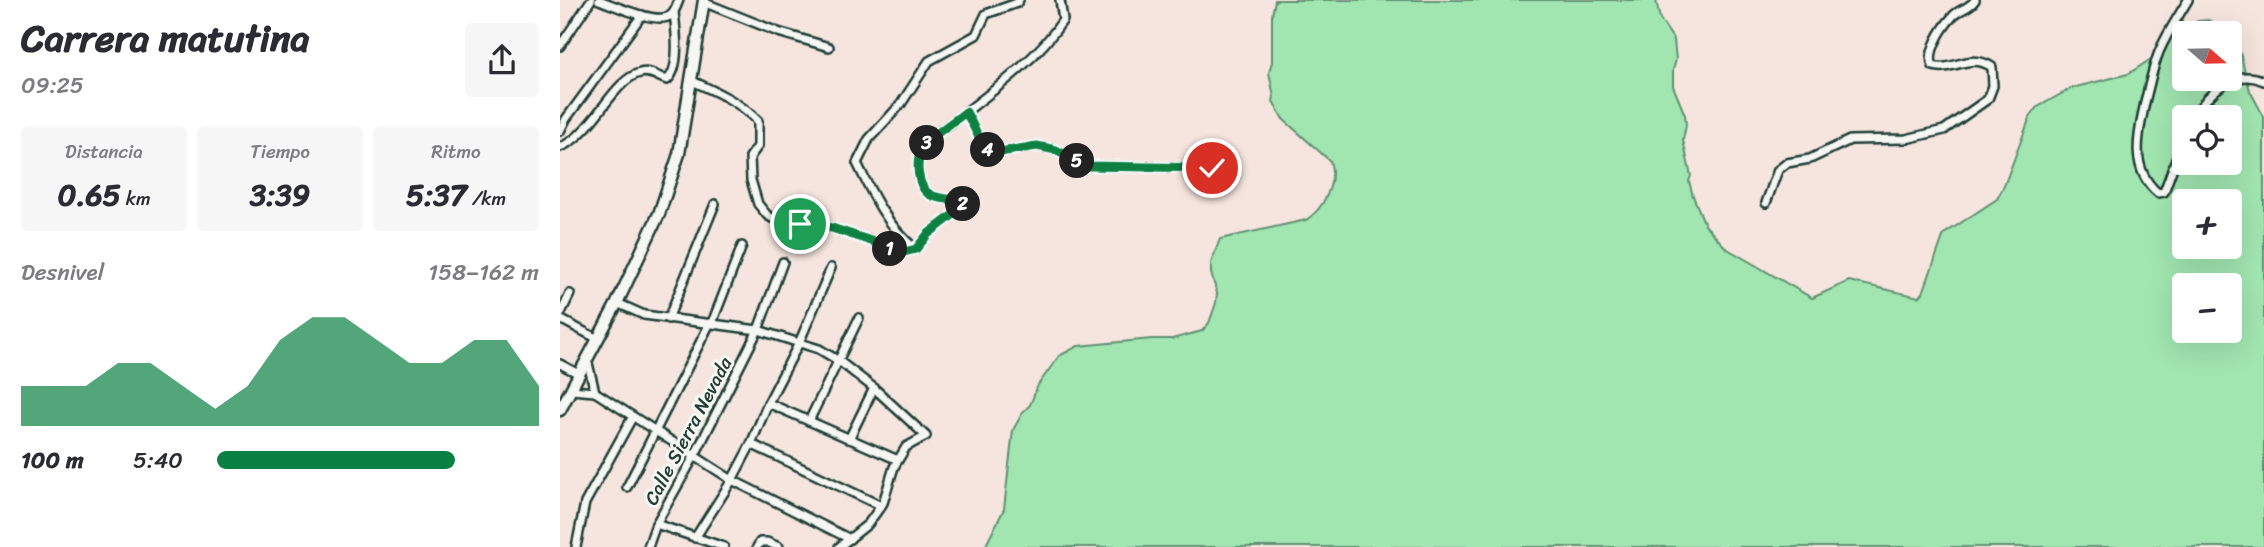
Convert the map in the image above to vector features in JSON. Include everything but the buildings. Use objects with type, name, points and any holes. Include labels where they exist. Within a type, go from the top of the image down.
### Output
[{"type":"main road","points":[[560,410],[617,303],[659,215],[679,154],[703,1]]},
{"type":"street","points":[[560,46],[591,0]]},
{"type":"street","points":[[599,0],[662,19],[674,12],[679,0]]},
{"type":"street","points":[[916,249],[901,238],[857,163],[869,139],[901,104],[929,61],[976,35],[986,14],[1019,0]]},
{"type":"street","points":[[692,80],[722,95],[758,121],[758,146],[750,158],[751,180],[758,204],[767,215],[791,222],[832,228],[904,252],[916,249],[928,234],[962,208],[963,203],[931,196],[926,192],[917,165],[923,145],[1007,79],[1046,42],[1063,20],[1060,0]]},
{"type":"street","points":[[1766,203],[1778,170],[1787,163],[1810,159],[1850,140],[1906,139],[1944,130],[1988,99],[1993,86],[1992,67],[1977,60],[1941,69],[1933,66],[1930,61],[1941,32],[1954,15],[1966,10],[1975,0]]},
{"type":"street","points":[[2172,167],[2167,188],[2158,193],[2147,182],[2139,164],[2137,148],[2159,53],[2188,0]]},
{"type":"street","points":[[703,1],[778,32],[829,47]]},
{"type":"street","points":[[560,147],[580,135],[629,78],[642,72],[667,80],[671,76],[677,35],[674,12]]},
{"type":"street","points":[[560,131],[563,119],[642,15]]},
{"type":"street","points":[[2201,105],[2228,82],[2243,76],[2264,81]]},
{"type":"street","points":[[966,112],[989,151],[1000,152],[1037,146],[1056,150],[1086,166],[1212,168]]},
{"type":"street","points":[[668,319],[715,204]]},
{"type":"street","points":[[626,487],[711,323],[742,246]]},
{"type":"street","name":"Calle Sierra Nevada","points":[[648,547],[656,524],[695,455],[758,330],[783,262]]},
{"type":"street","points":[[695,538],[732,480],[751,444],[831,268]]},
{"type":"street","points":[[570,294],[560,317],[598,339]]},
{"type":"street","points":[[617,303],[644,315],[758,330],[819,349],[874,388],[926,436],[906,447],[880,506],[868,524],[839,547]]},
{"type":"street","points":[[809,421],[859,318]]},
{"type":"street","points":[[587,359],[595,393]]},
{"type":"street","points":[[560,364],[579,374]]},
{"type":"street","points":[[849,439],[874,388]]},
{"type":"street","points":[[571,390],[595,393],[732,480],[850,539]]},
{"type":"street","points":[[768,403],[898,460]]},
{"type":"street","points":[[576,547],[585,503],[632,418]]},
{"type":"street","points":[[751,444],[880,506]]},
{"type":"street","points":[[656,524],[724,547]]},
{"type":"street","points":[[757,547],[760,542],[767,541],[779,547]]},
{"type":"green space","points":[[1275,0],[1656,0],[1660,19],[1674,40],[1676,60],[1673,86],[1685,115],[1683,140],[1691,176],[1689,181],[1705,225],[1726,248],[1812,298],[1849,281],[1919,297],[1923,293],[1944,234],[1997,199],[2036,108],[2072,88],[2128,74],[2154,57],[2172,36],[2172,91],[2242,91],[2242,60],[2250,91],[2264,117],[2264,547],[985,547],[1004,509],[1013,430],[1030,405],[1038,385],[1059,356],[1078,346],[1172,339],[1202,331],[1209,323],[1216,303],[1217,293],[1211,263],[1220,239],[1306,220],[1323,202],[1332,177],[1330,161],[1283,119],[1273,101],[1269,72],[1272,62],[1272,15]]},
{"type":"route","points":[[800,224],[832,228],[867,242],[904,252],[916,249],[928,234],[962,208],[963,203],[960,201],[931,196],[926,192],[917,165],[923,145],[966,112],[989,151],[1000,152],[1037,146],[1056,150],[1086,166],[1212,168]]}]
